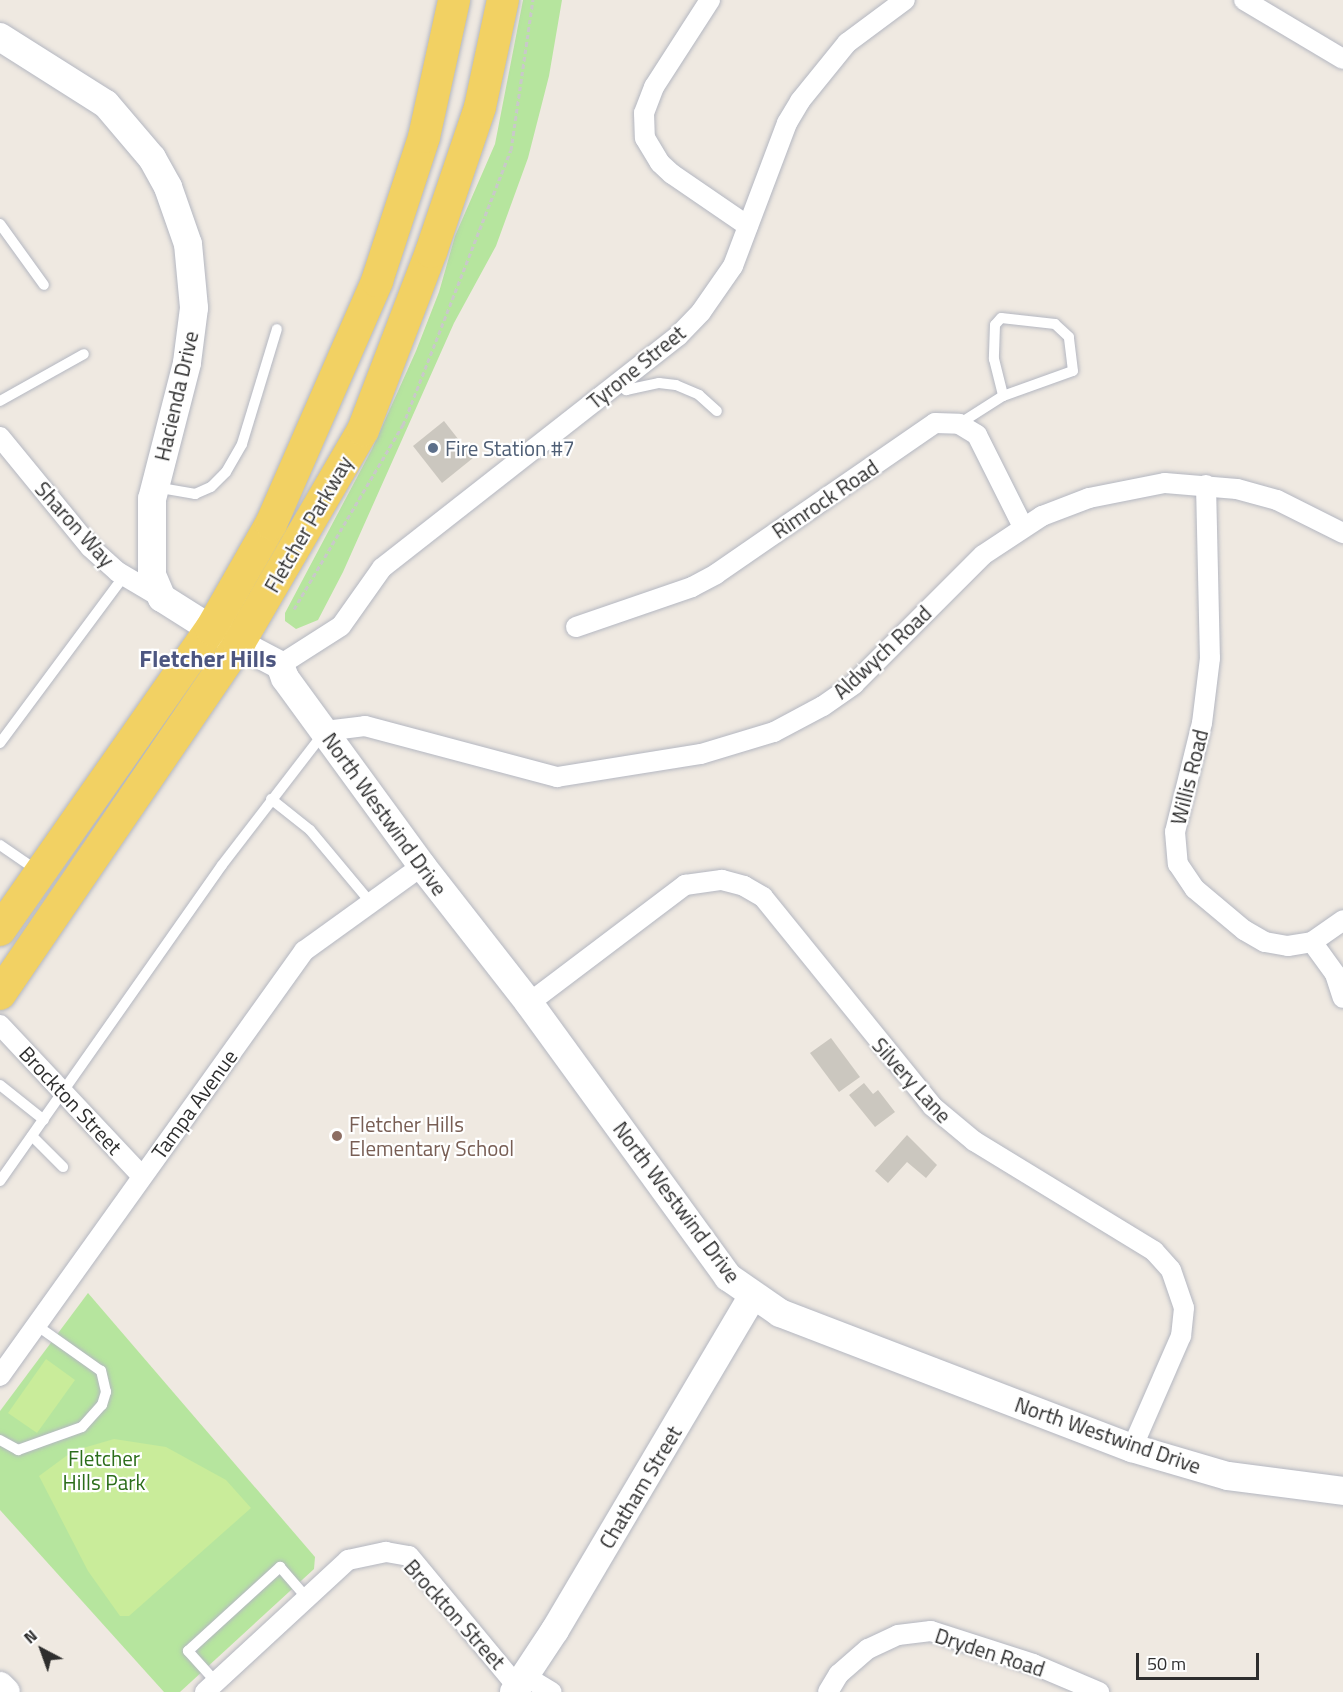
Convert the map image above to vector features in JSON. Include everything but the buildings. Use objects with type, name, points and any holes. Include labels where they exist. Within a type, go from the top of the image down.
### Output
[{"type":"main road","name":"Fletcher Parkway","points":[[0,930],[211,629],[270,524],[377,281],[424,137],[454,0]]},
{"type":"main road","name":"Fletcher Parkway","points":[[0,994],[239,644],[363,430],[431,252],[480,107],[503,0]]},
{"type":"street","points":[[711,0],[654,87],[644,113],[645,138],[660,163],[672,174],[748,226]]},
{"type":"street","name":"Tyrone Street","points":[[280,665],[341,626],[382,568],[618,383],[701,312],[734,266],[787,123],[800,100],[847,43],[905,0]]},
{"type":"street","points":[[1244,0],[1343,59]]},
{"type":"street","name":"Hacienda Drive","points":[[0,37],[106,104],[152,158],[175,206],[194,272],[194,308],[187,363],[155,487],[152,575],[162,598]]},
{"type":"street","name":"Rimrock Road","points":[[576,627],[692,587],[935,423],[959,424]]},
{"type":"street","points":[[959,424],[977,435],[1023,527]]},
{"type":"street","name":"Sharon Way","points":[[0,438],[90,547],[124,576],[162,598]]},
{"type":"street","name":"Aldwych Road","points":[[325,731],[365,726],[557,777],[701,754],[774,732],[839,695],[966,570],[1023,527],[1065,506],[1113,491],[1165,483],[1206,485],[1277,500],[1343,533]]},
{"type":"street","name":"Willis Road","points":[[1206,485],[1210,658],[1202,723],[1175,832],[1175,853],[1188,882],[1254,937],[1277,945],[1312,942]]},
{"type":"street","points":[[162,598],[211,629],[280,665]]},
{"type":"street","name":"North Westwind Drive","points":[[280,665],[285,678],[422,866],[529,1003],[728,1277],[752,1297],[780,1313],[1132,1448],[1228,1476],[1343,1491]]},
{"type":"street","name":"Tampa Avenue","points":[[0,1376],[304,951],[422,866]]},
{"type":"street","name":"Silvery Lane","points":[[529,1003],[685,885],[722,880],[744,886],[763,897],[932,1106],[974,1141],[1154,1251],[1171,1270],[1184,1308],[1181,1336],[1132,1448]]},
{"type":"street","points":[[1343,920],[1312,942],[1335,974],[1343,998]]},
{"type":"street","name":"Brockton Street","points":[[0,1025],[142,1176]]},
{"type":"street","name":"Chatham Street","points":[[519,1685],[752,1297]]},
{"type":"street","name":"Brockton Street","points":[[210,1687],[348,1560],[362,1555],[386,1552],[409,1557],[519,1685],[552,1692]]},
{"type":"street","name":"Dryden Road","points":[[828,1692],[839,1674],[868,1649],[898,1635],[931,1631],[1033,1664],[1099,1692]]},
{"type":"street","points":[[0,1686],[6,1692]]},
{"type":"lane","points":[[0,224],[44,285]]},
{"type":"lane","points":[[959,424],[1003,396],[1072,371],[1069,338],[1055,324],[1001,318],[995,326],[994,359],[1003,396]]},
{"type":"lane","points":[[155,487],[195,494],[211,487],[226,472],[242,444],[277,329]]},
{"type":"lane","points":[[0,401],[84,354]]},
{"type":"lane","points":[[618,383],[626,390],[659,383],[676,386],[699,395],[717,411]]},
{"type":"lane","points":[[0,743],[124,576]]},
{"type":"lane","points":[[0,1181],[271,799],[325,731]]},
{"type":"lane","points":[[271,799],[310,830],[371,903]]},
{"type":"lane","points":[[0,845],[41,873]]},
{"type":"lane","points":[[0,1085],[44,1120]]},
{"type":"lane","points":[[32,1136],[63,1167]]},
{"type":"lane","points":[[0,1440],[18,1450],[82,1427],[102,1405],[106,1392],[101,1371],[36,1325]]},
{"type":"lane","points":[[210,1687],[188,1651],[280,1567],[306,1597]]},
{"type":"path","points":[[294,609],[403,425],[412,403],[511,150],[533,0]]},
{"type":"green space","points":[[523,0],[562,0],[549,76],[528,158],[496,246],[454,323],[343,572],[318,620],[296,629],[285,621],[285,613],[372,449],[416,351],[439,292],[455,236],[495,144]]},
{"type":"green space","name":"Fletcher Hills Park","points":[[88,1293],[315,1557],[314,1569],[180,1692],[164,1692],[0,1510],[0,1411]]},
{"type":"green space","points":[[46,1359],[75,1380],[37,1433],[8,1413]]},
{"type":"green space","points":[[114,1439],[166,1447],[226,1480],[251,1508],[129,1616],[120,1616],[88,1571],[39,1476],[73,1451]]},
{"type":"place","name":"Fire Station #7","points":[[433,448]]},
{"type":"place","name":"Fletcher Hills Elementary School","points":[[337,1136]]},
{"type":"district","name":"Fletcher Hills","points":[[208,659]]}]
